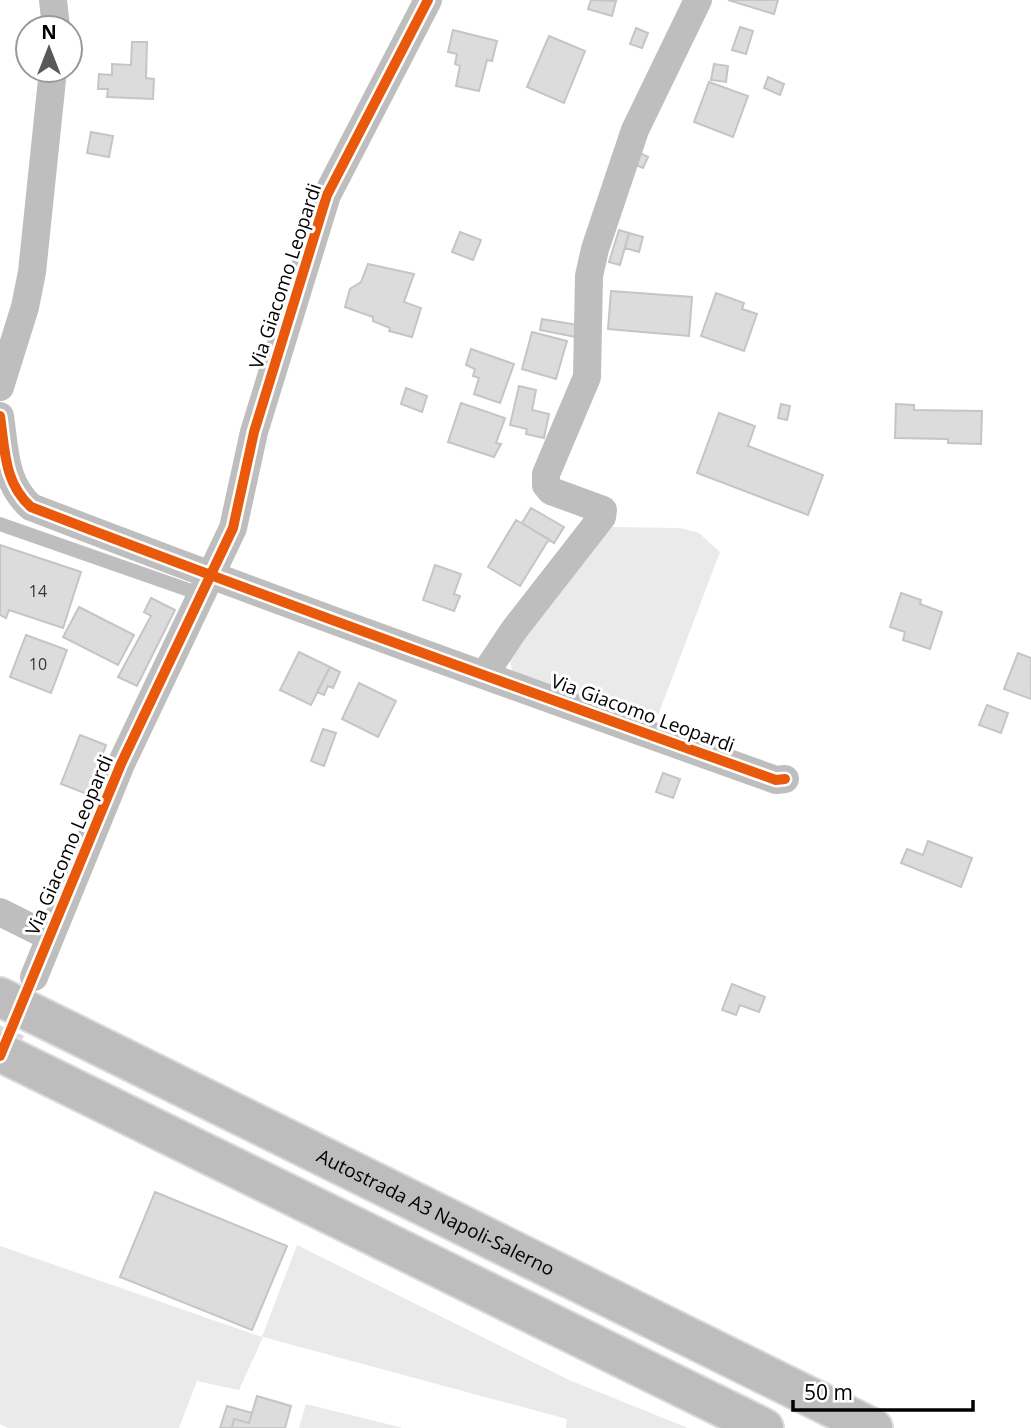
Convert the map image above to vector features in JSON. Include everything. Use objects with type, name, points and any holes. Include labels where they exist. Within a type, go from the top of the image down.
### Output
[{"type":"highway","name":"Autostrada A3 Napoli-Salerno","points":[[0,997],[873,1428]]},
{"type":"highway","points":[[0,1052],[764,1428]]},
{"type":"street","name":"Via Giacomo Leopardi","points":[[34,977],[131,741],[208,586],[233,528],[258,419],[327,195],[428,0]]},
{"type":"street","points":[[484,675],[514,630],[603,517],[603,510],[551,491],[546,485],[546,474],[587,377],[589,275],[595,249],[635,130],[698,0]]},
{"type":"street","points":[[0,387],[25,307],[32,272],[52,84]]},
{"type":"street","name":"Via Giacomo Leopardi","points":[[0,415],[3,453],[9,480],[18,495],[31,508],[208,586],[484,675],[776,780],[785,779]]},
{"type":"street","name":"Via Giacomo Leopardi","points":[[0,912],[50,937]]},
{"type":"lane","points":[[0,524],[208,586]]},
{"type":"shaded area","points":[[606,527],[680,528],[699,533],[720,552],[658,715],[643,719],[512,671],[509,655]]},
{"type":"shaded area","points":[[297,1245],[569,1380],[688,1428],[566,1428],[567,1419],[263,1337],[239,1390],[197,1381],[179,1428],[8,1428],[0,1424],[0,1246],[262,1337]]},
{"type":"shaded area","points":[[306,1404],[403,1428],[299,1428]]},
{"type":"building","points":[[591,0],[616,1],[612,16],[588,9]]},
{"type":"building","points":[[728,0],[778,0],[774,14]]},
{"type":"building","points":[[740,27],[753,31],[746,54],[732,50]]},
{"type":"building","points":[[636,28],[648,33],[642,48],[630,44]]},
{"type":"building","points":[[453,30],[497,41],[492,61],[487,60],[479,91],[456,86],[460,66],[455,64],[457,54],[448,52]]},
{"type":"building","points":[[549,36],[585,51],[564,103],[527,87]]},
{"type":"building","points":[[132,42],[147,42],[146,78],[154,79],[153,99],[107,97],[108,89],[98,89],[99,74],[112,75],[112,64],[131,65]]},
{"type":"building","points":[[714,64],[728,66],[726,82],[711,80]]},
{"type":"building","points":[[768,77],[784,84],[780,95],[764,88]]},
{"type":"building","points":[[709,82],[748,96],[733,137],[694,122]]},
{"type":"building","points":[[91,132],[113,136],[109,157],[87,153]]},
{"type":"building","points":[[636,151],[648,157],[643,168],[631,163]]},
{"type":"building","points":[[619,230],[629,233],[620,265],[609,262]]},
{"type":"building","points":[[460,232],[481,240],[473,260],[452,252]]},
{"type":"building","points":[[629,233],[643,237],[639,252],[625,248]]},
{"type":"building","points":[[368,264],[414,274],[404,302],[421,308],[412,337],[389,331],[390,328],[373,321],[373,317],[345,307],[350,289],[361,282]]},
{"type":"building","points":[[611,291],[692,297],[689,336],[608,329]]},
{"type":"building","points":[[716,293],[744,303],[742,309],[757,314],[744,351],[701,336]]},
{"type":"building","points":[[542,319],[578,325],[576,337],[540,330]]},
{"type":"building","points":[[532,332],[567,341],[556,379],[522,369]]},
{"type":"building","points":[[471,349],[514,364],[500,403],[474,394],[479,378],[473,376],[475,369],[466,365]]},
{"type":"building","points":[[519,386],[536,390],[532,410],[549,414],[544,438],[526,434],[527,429],[510,425]]},
{"type":"building","points":[[406,388],[427,396],[422,412],[401,404]]},
{"type":"building","points":[[461,403],[505,418],[496,443],[501,444],[494,457],[448,442]]},
{"type":"building","points":[[781,404],[790,406],[787,420],[778,418]]},
{"type":"building","points":[[896,404],[914,405],[914,410],[982,411],[981,444],[948,443],[948,439],[895,438]]},
{"type":"building","points":[[719,413],[755,426],[748,446],[823,475],[808,515],[697,473]]},
{"type":"building","points":[[531,508],[564,527],[554,543],[522,523]]},
{"type":"building","points":[[516,520],[549,539],[520,586],[488,567]]},
{"type":"building","points":[[0,545],[81,572],[63,628],[9,610],[6,618],[0,615]]},
{"type":"building","points":[[435,565],[461,574],[454,594],[460,596],[454,611],[423,600]]},
{"type":"building","points":[[901,593],[942,612],[930,649],[903,640],[905,632],[890,627]]},
{"type":"building","points":[[151,598],[175,610],[137,686],[118,677],[151,616],[144,612]]},
{"type":"building","points":[[79,607],[134,635],[118,665],[63,637]]},
{"type":"building","points":[[26,635],[67,650],[51,693],[10,677]]},
{"type":"building","points":[[299,652],[330,667],[311,705],[280,690]]},
{"type":"building","points":[[1018,653],[1031,658],[1031,699],[1004,689]]},
{"type":"building","points":[[330,667],[340,672],[333,688],[328,686],[324,695],[317,692]]},
{"type":"building","points":[[359,683],[396,701],[378,737],[342,719]]},
{"type":"building","points":[[987,705],[1008,713],[1001,733],[979,725]]},
{"type":"building","points":[[323,729],[336,733],[324,766],[311,761]]},
{"type":"building","points":[[80,735],[106,745],[87,794],[61,784]]},
{"type":"building","points":[[663,773],[680,779],[673,798],[656,792]]},
{"type":"building","points":[[928,841],[972,858],[961,887],[901,863],[907,849],[923,855]]},
{"type":"building","points":[[732,984],[765,997],[759,1012],[740,1005],[736,1015],[722,1010]]},
{"type":"building","points":[[155,1192],[287,1246],[252,1330],[120,1277]]},
{"type":"building","points":[[257,1396],[291,1406],[285,1428],[232,1428],[234,1419],[249,1423]]},
{"type":"building","points":[[227,1406],[252,1413],[249,1423],[234,1419],[232,1428],[220,1428]]},
{"type":"tunnel","points":[[0,1056],[28,991]]},
{"type":"cycle path","points":[[0,1056],[121,764],[233,528],[254,432],[327,195],[428,0]]},
{"type":"cycle path","points":[[0,416],[11,477],[22,498],[31,507],[496,680],[776,780],[785,779]]}]
